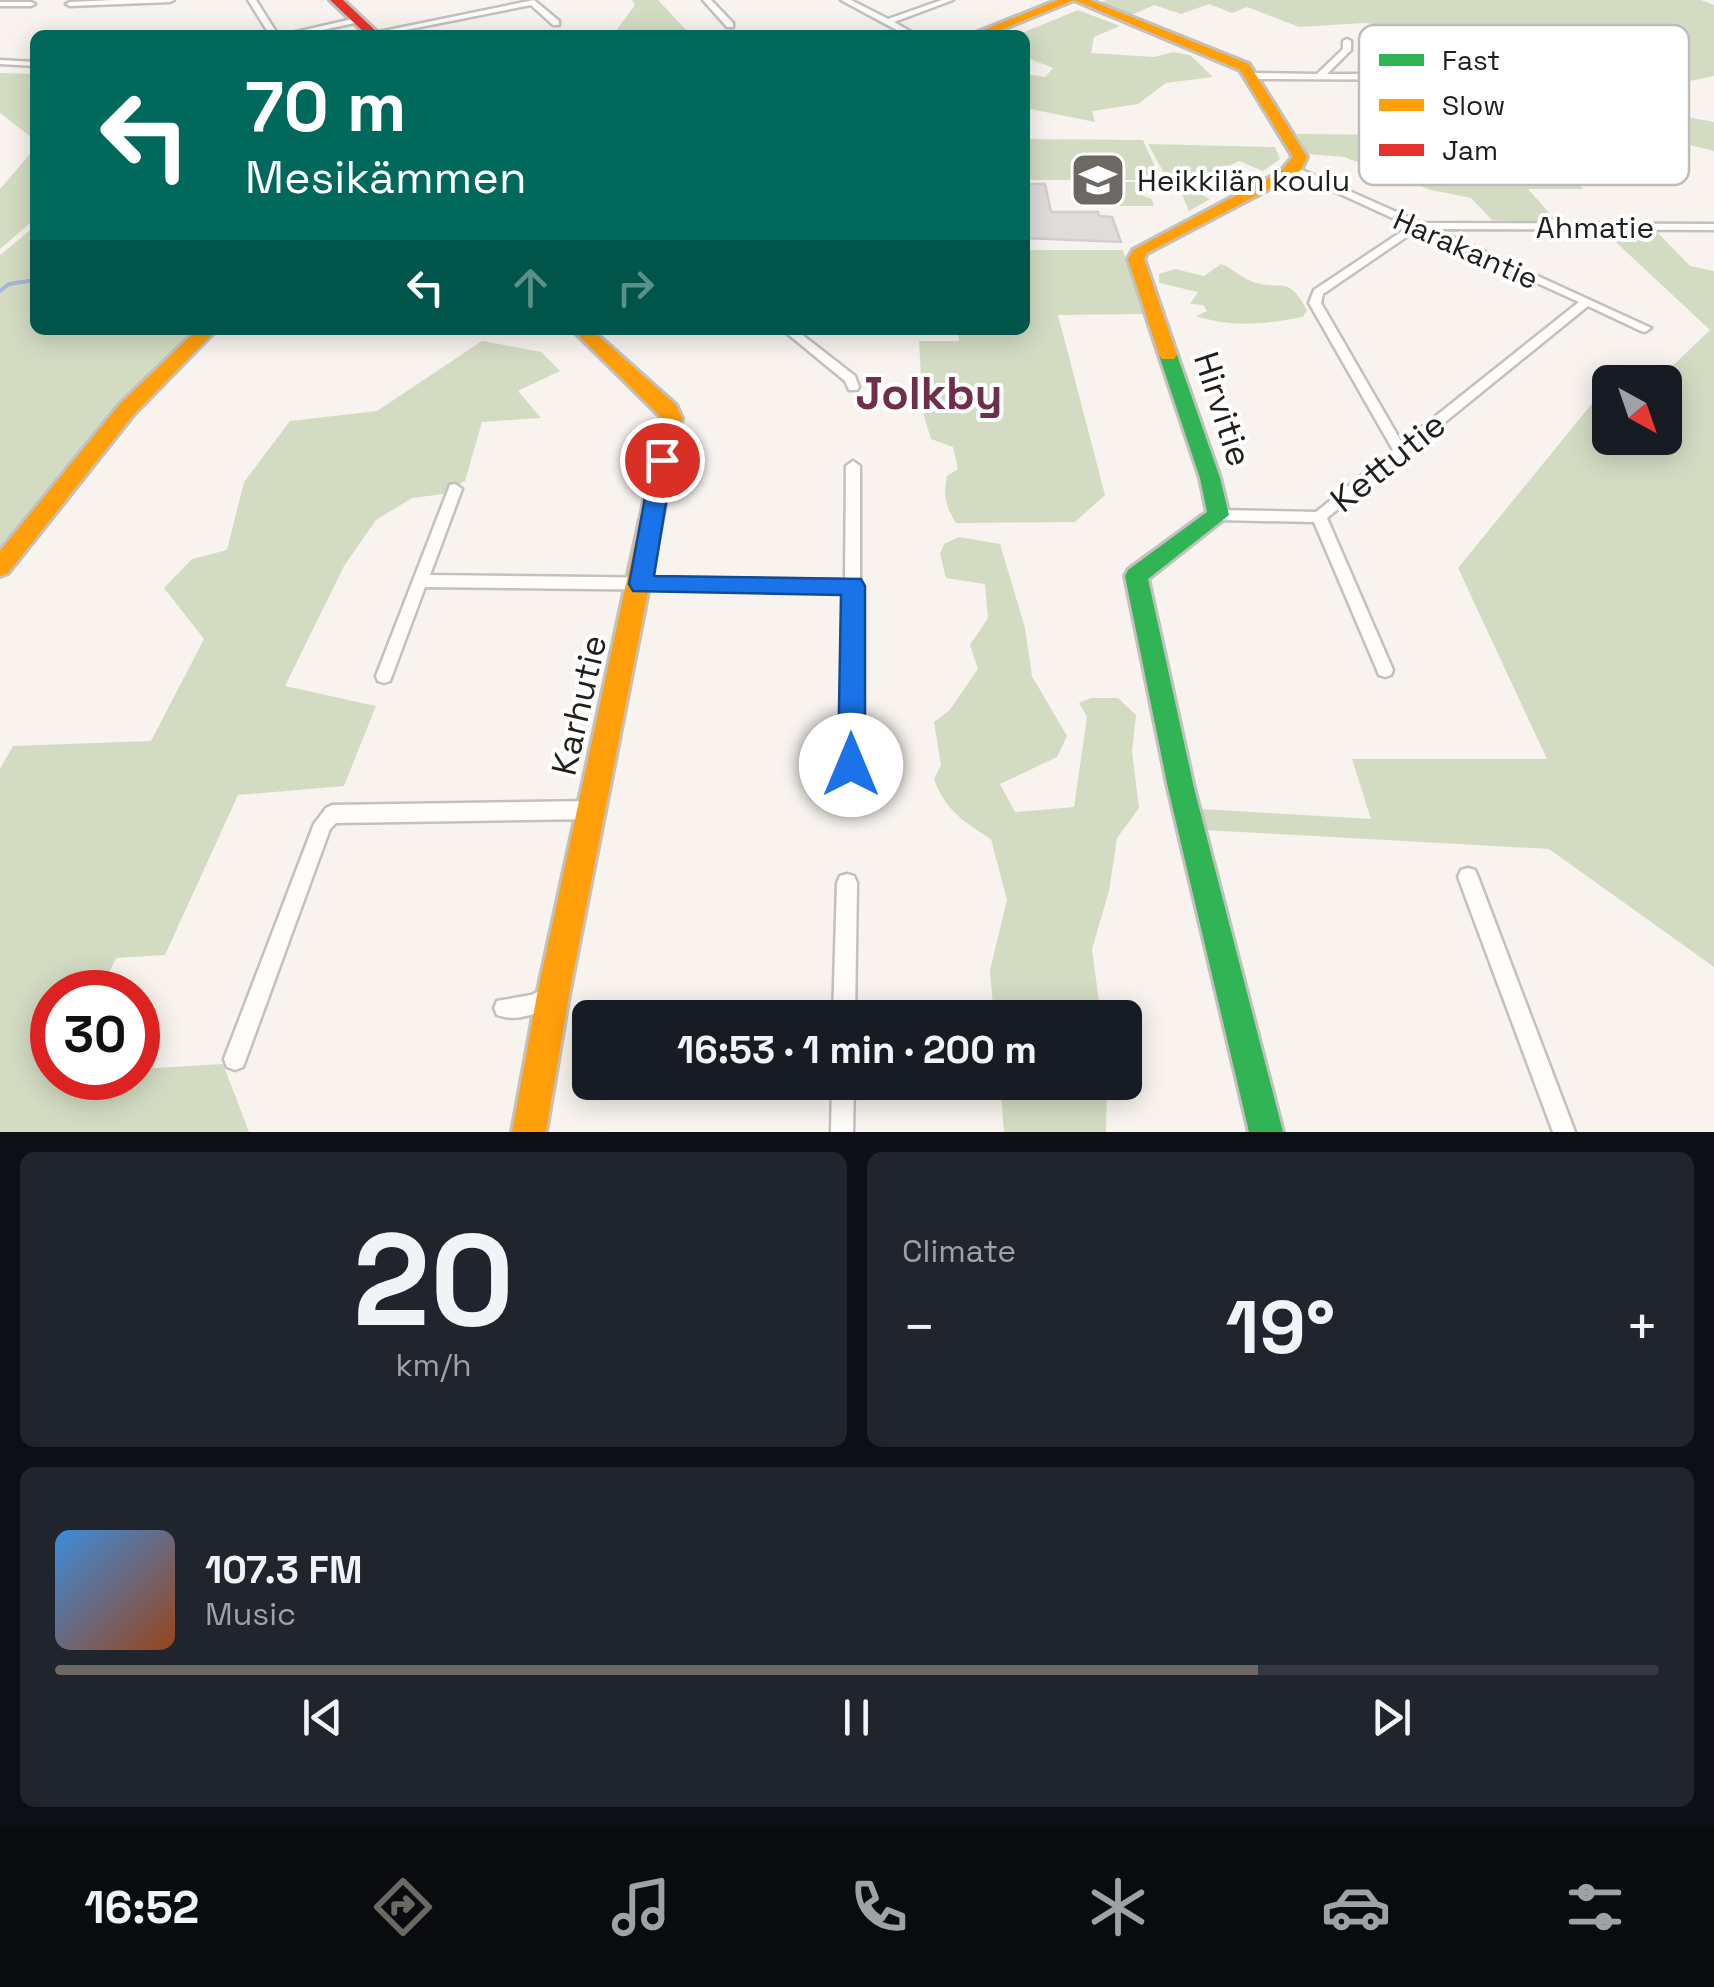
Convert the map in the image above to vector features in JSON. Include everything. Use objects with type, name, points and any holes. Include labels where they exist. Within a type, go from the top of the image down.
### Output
[{"type":"street","points":[[70,4],[170,0]]},
{"type":"street","points":[[252,0],[271,30]]},
{"type":"street","points":[[336,0],[368,30],[533,2],[556,23]]},
{"type":"street","points":[[707,0],[730,25]]},
{"type":"street","points":[[845,0],[903,30]]},
{"type":"street","points":[[888,22],[950,0]]},
{"type":"street","points":[[990,30],[1068,0]]},
{"type":"street","points":[[1078,0],[1238,63],[1252,76],[1299,153],[1300,160],[1293,169]]},
{"type":"street","points":[[0,4],[31,4]]},
{"type":"street","points":[[1320,76],[1347,50],[1347,41]]},
{"type":"street","points":[[0,62],[30,64]]},
{"type":"street","points":[[1252,76],[1359,76]]},
{"type":"street","name":"Harakantie","points":[[1293,169],[1645,328]]},
{"type":"street","name":"Hirvitie","points":[[1266,1132],[1182,788],[1136,576],[1218,515],[1210,478],[1136,256],[1293,169]]},
{"type":"street","points":[[1400,453],[1314,297],[1416,226]]},
{"type":"street","name":"Ahmatie","points":[[1416,226],[1714,227]]},
{"type":"street","name":"Kettutie","points":[[1385,670],[1319,517],[1586,302]]},
{"type":"street","points":[[0,566],[127,409],[202,335]]},
{"type":"street","name":"Karhutie","points":[[529,1132],[552,995],[641,584],[672,414],[587,335]]},
{"type":"street","points":[[795,335],[851,379],[853,388]]},
{"type":"street","points":[[851,765],[853,466]]},
{"type":"street","points":[[384,676],[455,490]]},
{"type":"street","points":[[1218,515],[1319,517]]},
{"type":"street","points":[[423,581],[853,586]]},
{"type":"street","points":[[235,1059],[323,824],[332,814],[592,810]]},
{"type":"street","points":[[1468,877],[1564,1132]]},
{"type":"street","points":[[844,1000],[847,883]]},
{"type":"street","points":[[504,1008],[532,1005],[552,995]]},
{"type":"street","points":[[842,1132],[843,1100]]},
{"type":"green space","points":[[632,0],[658,0],[686,30],[617,30],[635,5]]},
{"type":"green space","points":[[1701,0],[1714,5],[1714,76],[1689,81],[1689,25],[1364,23],[1299,27],[1247,7],[1232,13],[1209,4],[1181,14],[1154,5],[1129,16],[1100,3]]},
{"type":"green space","points":[[1078,10],[1120,26],[1094,37],[1091,53],[1190,55],[1213,77],[1166,83],[1138,104],[1092,111],[1095,122],[1030,109],[1030,75],[1045,77],[1053,68],[1030,59],[1029,30]]},
{"type":"green space","points":[[0,73],[30,74],[30,136],[0,113]]},
{"type":"green space","points":[[1689,117],[1714,122],[1714,151],[1689,145]]},
{"type":"green space","points":[[1297,134],[1359,135],[1359,163],[1344,157],[1307,154]]},
{"type":"green space","points":[[1030,139],[1143,140],[1161,180],[1030,180]]},
{"type":"green space","points":[[1148,144],[1275,147],[1280,159],[1263,171],[1239,161],[1184,185],[1210,199],[1189,211],[1177,183],[1166,177]]},
{"type":"green space","points":[[30,154],[30,223],[0,249],[0,189]]},
{"type":"green space","points":[[1101,182],[1137,182],[1143,196],[1152,199],[1154,206],[1110,206]]},
{"type":"green space","points":[[1418,185],[1580,185],[1583,189],[1528,189],[1559,224],[1492,220],[1471,198]]},
{"type":"green space","points":[[30,230],[30,335],[194,335],[141,381],[0,553],[0,255]]},
{"type":"green space","points":[[1605,232],[1657,232],[1690,266],[1714,271],[1714,967],[1549,849],[1205,830],[1201,809],[1371,819],[1352,759],[1547,759],[1458,568],[1592,404],[1592,455],[1682,455],[1682,365],[1674,365],[1710,330]]},
{"type":"green space","points":[[1030,250],[1123,250],[1143,314],[1058,315],[1105,495],[1075,522],[956,523],[947,505],[945,489],[947,476],[958,469],[953,447],[931,439],[923,413],[919,341],[959,341],[958,335],[1030,335]]},
{"type":"green space","points":[[1221,264],[1251,281],[1288,287],[1307,310],[1303,317],[1250,324],[1210,320],[1196,316],[1207,311],[1203,305],[1190,304],[1198,292],[1159,283],[1159,274],[1175,269],[1204,276]]},
{"type":"green space","points":[[482,341],[541,352],[560,371],[518,391],[541,418],[482,422],[465,481],[444,494],[412,498],[376,520],[344,566],[285,686],[376,706],[344,786],[238,795],[165,955],[116,958],[110,970],[30,970],[30,1100],[160,1100],[160,1068],[223,1064],[249,1132],[0,1132],[0,769],[13,746],[151,741],[204,639],[164,588],[192,559],[227,550],[244,482],[290,421],[377,411]]},
{"type":"green space","points":[[959,537],[1000,544],[1025,628],[1032,676],[1067,736],[1057,757],[1000,784],[1015,812],[1074,807],[1087,717],[1079,703],[1091,698],[1118,698],[1136,715],[1132,751],[1139,808],[1117,838],[1109,891],[1092,949],[1099,1000],[993,1000],[990,970],[1007,900],[991,839],[956,814],[943,799],[934,779],[941,765],[934,722],[949,711],[978,669],[970,645],[988,618],[985,584],[946,578],[940,554],[944,544]]},
{"type":"green space","points":[[1001,1100],[1107,1100],[1106,1132],[1004,1132]]},
{"type":"building","name":"Heikkilän koulu","points":[[1030,184],[1045,184],[1051,212],[1098,212],[1099,216],[1112,217],[1121,242],[1030,238]]},
{"type":"waterway","points":[[0,291],[9,284],[30,281]]},
{"type":"traffic: fast","points":[[1168,355],[1210,478],[1218,515],[1136,576],[1181,788],[1266,1132]]},
{"type":"traffic: slow","points":[[990,30],[1068,0]]},
{"type":"traffic: slow","points":[[1079,0],[1245,67],[1300,157],[1296,167],[1285,175],[1141,250],[1136,259],[1168,355]]},
{"type":"traffic: slow","points":[[0,567],[127,409],[202,335]]},
{"type":"traffic: slow","points":[[529,1132],[553,995],[672,418],[669,410],[587,335]]},
{"type":"traffic: jam","points":[[336,0],[369,30]]},
{"type":"place","name":"Heikkilän koulu","points":[[1098,180]]},
{"type":"district","name":"Jolkby","points":[[929,393]]},
{"type":"route","points":[[662,460],[641,584],[853,586],[851,765]]}]
